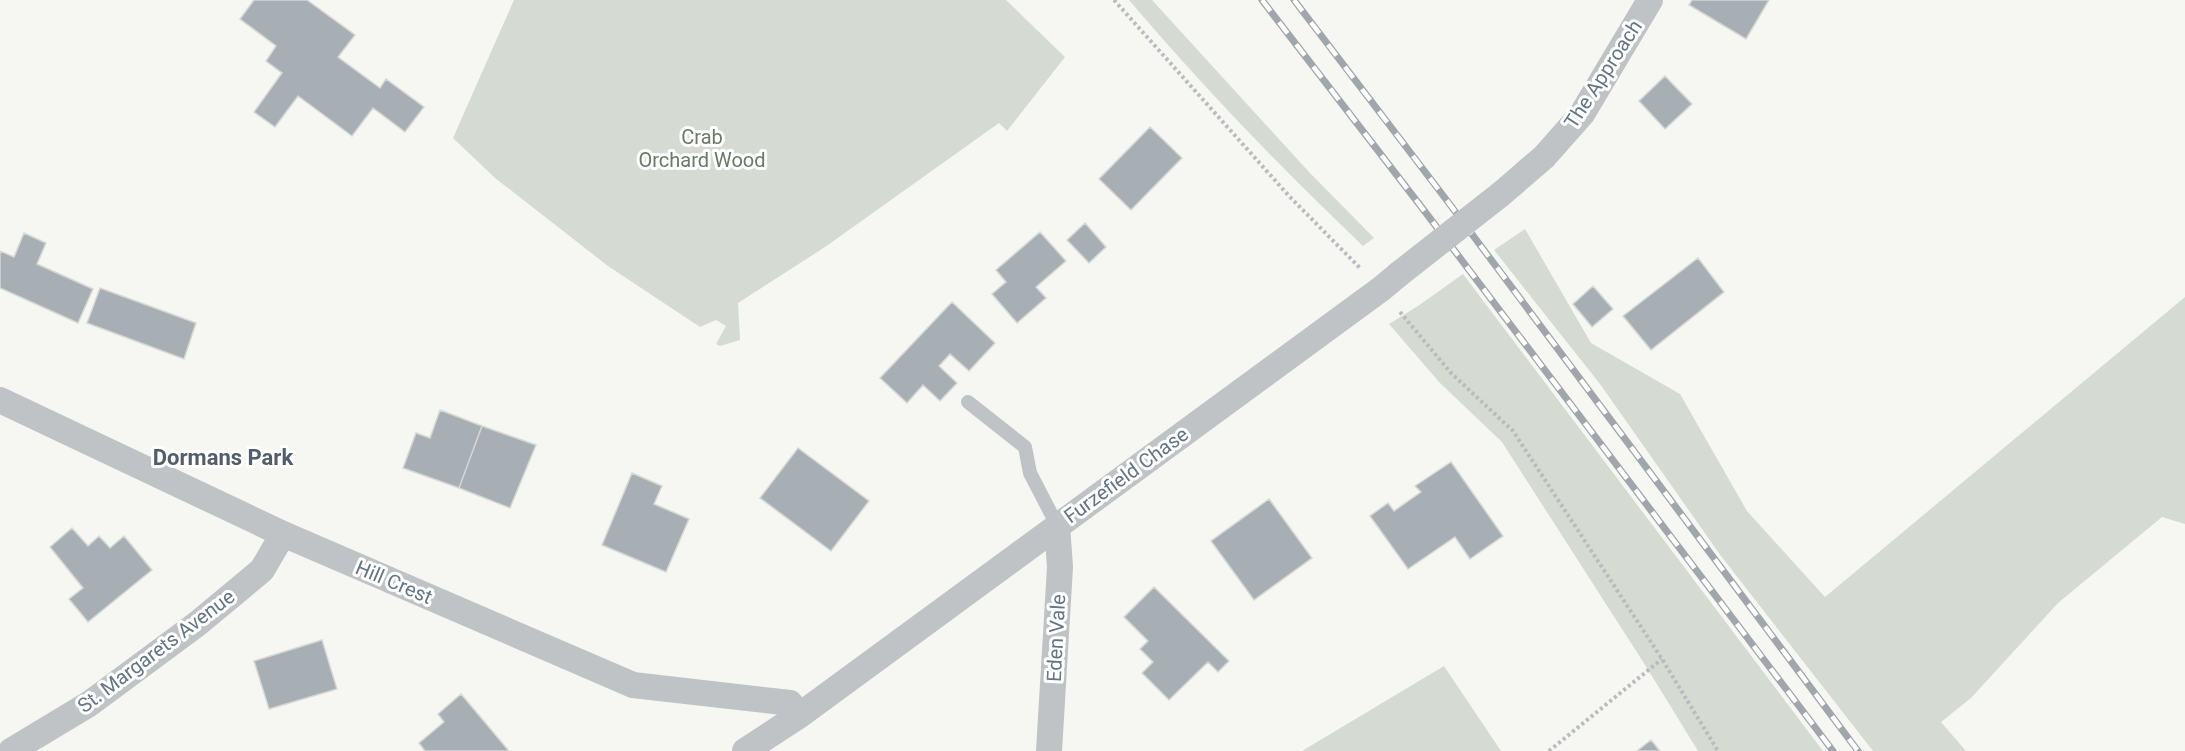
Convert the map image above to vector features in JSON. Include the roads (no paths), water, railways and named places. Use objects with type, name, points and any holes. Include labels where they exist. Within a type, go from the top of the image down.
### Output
[{"type":"street","name":"The Approach","points":[[1501,194],[1544,157],[1582,114],[1650,0]]},
{"type":"street","name":"Furzefield Chase","points":[[746,751],[800,715],[1390,282],[1501,194]]},
{"type":"street","name":"Hill Crest","points":[[0,400],[283,534],[633,685],[790,703],[800,715]]},
{"type":"street","name":"Eden Vale","points":[[1050,751],[1060,567],[1057,525]]},
{"type":"street","name":"St. Margarets Avenue","points":[[12,751],[89,704],[197,624],[262,570],[283,534]]},
{"type":"lane","points":[[968,402],[1025,447],[1030,473],[1057,525]]},
{"type":"railway","points":[[1262,0],[1833,751]]},
{"type":"railway","points":[[1294,0],[1445,198],[1858,751]]},
{"type":"district","name":"Dormans Park","points":[[223,457]]},
{"type":"park label","name":"Crab Orchard Wood","points":[[702,148]]}]
